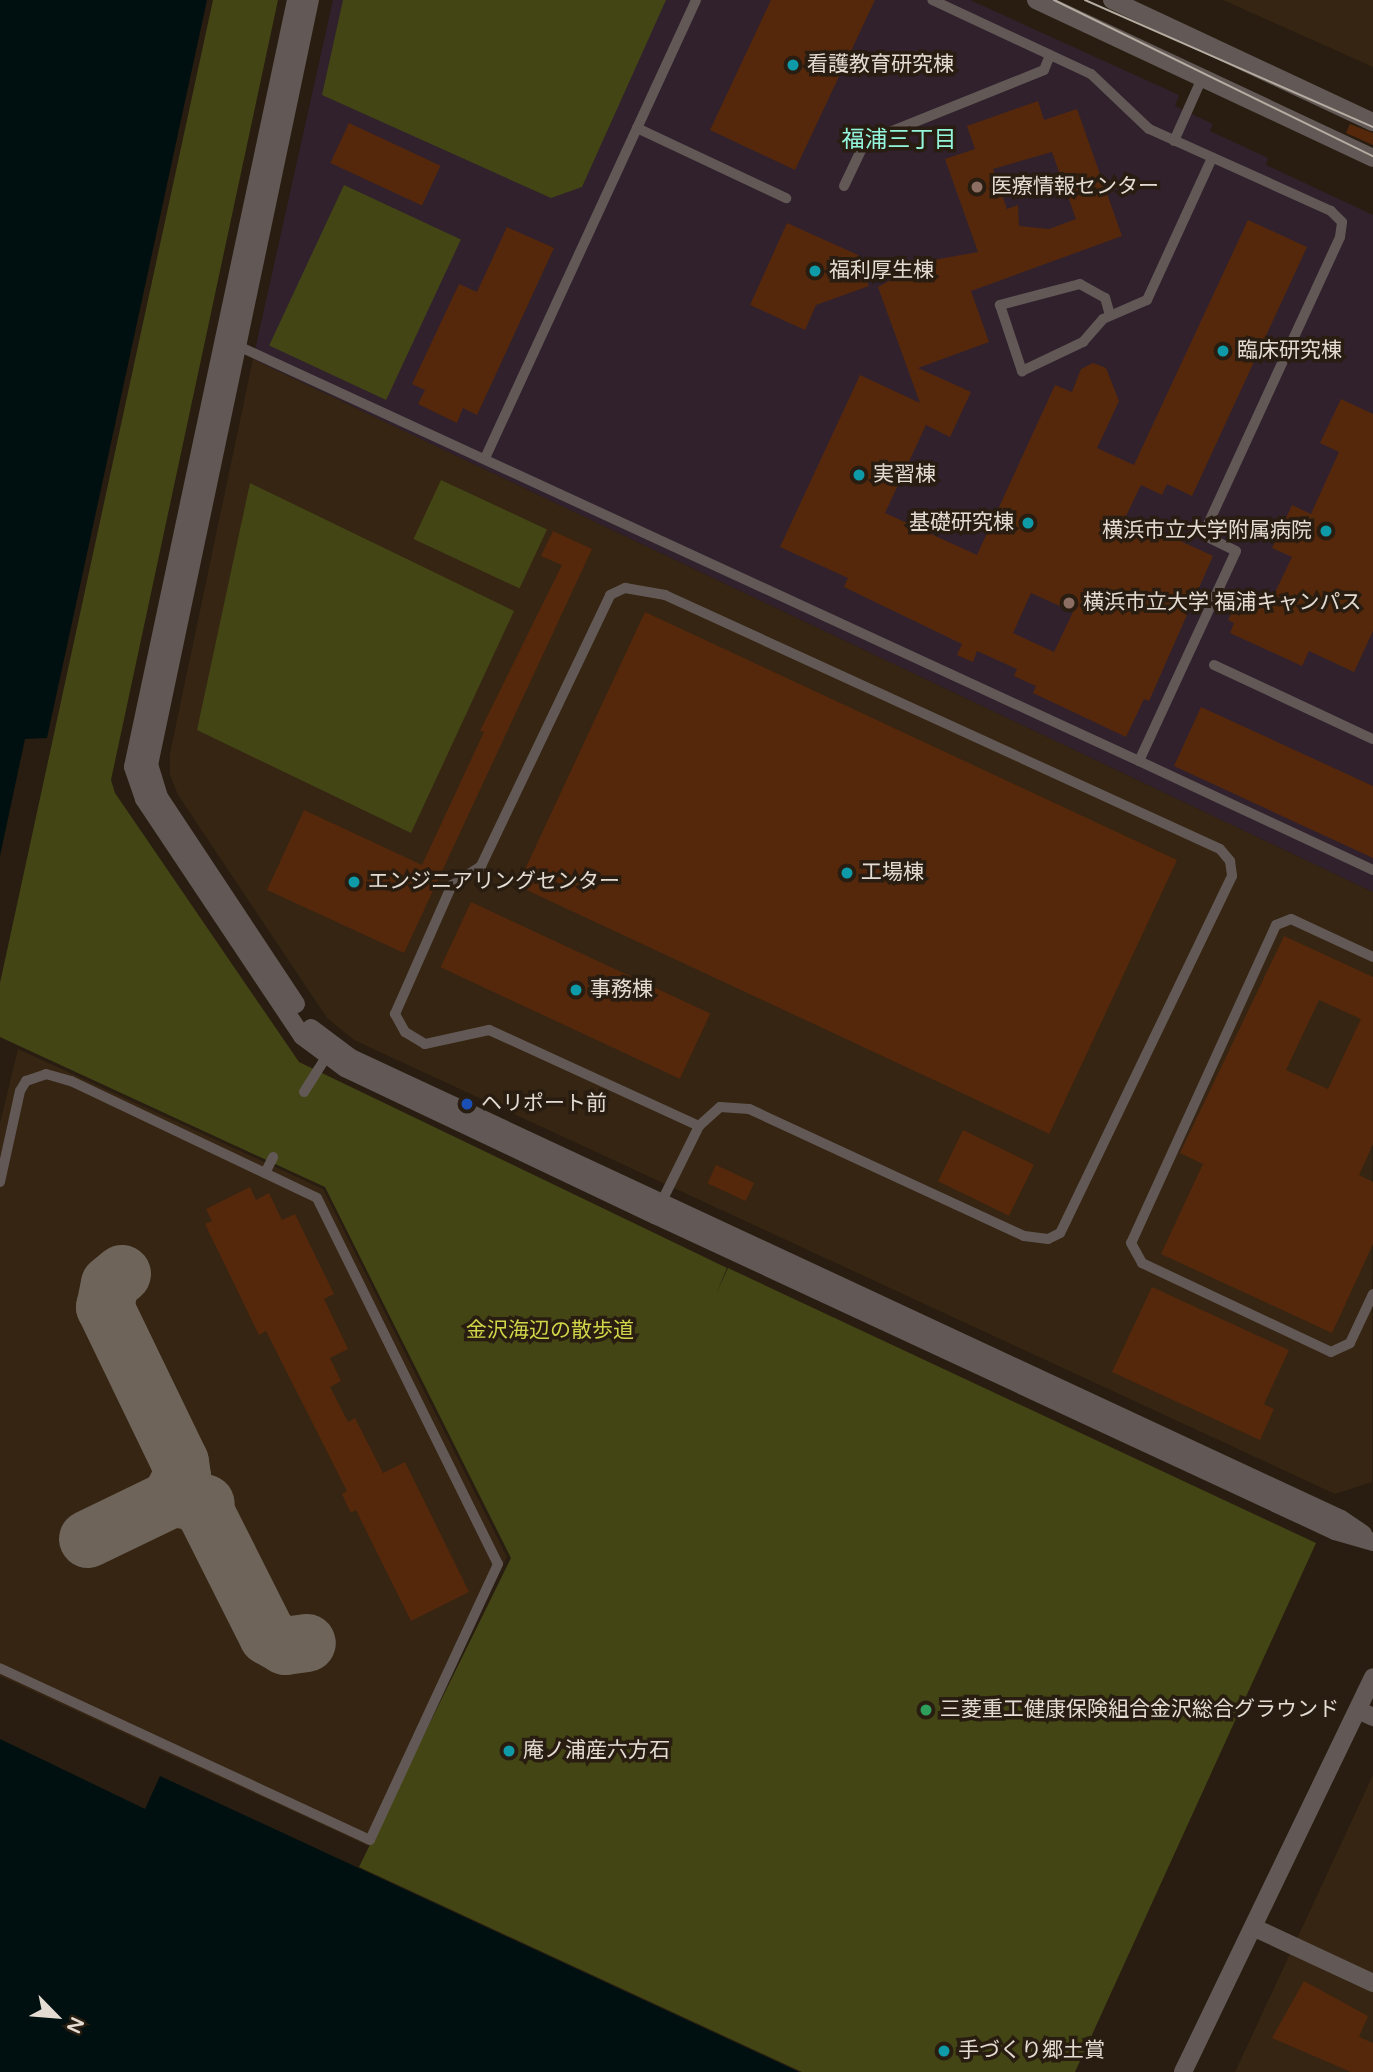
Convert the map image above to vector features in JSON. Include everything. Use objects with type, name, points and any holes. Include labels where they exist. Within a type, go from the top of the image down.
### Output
[{"type":"street","points":[[296,0],[149,765],[159,797],[311,1028],[329,1053],[658,1209],[1341,1519],[1373,1541]]},
{"type":"street","points":[[228,343],[310,0]]},
{"type":"street","points":[[1036,0],[1373,158]]},
{"type":"street","points":[[1112,0],[1373,122]]},
{"type":"street","points":[[1183,2072],[1365,1713],[1373,1677]]},
{"type":"street","points":[[1255,1928],[1373,1983]]},
{"type":"lane","points":[[486,456],[696,0]]},
{"type":"lane","points":[[932,0],[1091,74],[1149,129],[1331,211],[1338,216],[1342,229],[1203,535],[1237,551],[1139,761]]},
{"type":"lane","points":[[844,186],[866,142],[1044,70],[1050,55]]},
{"type":"lane","points":[[1174,141],[1202,78]]},
{"type":"lane","points":[[637,128],[786,198]]},
{"type":"lane","points":[[1110,315],[1105,299],[1080,285],[1000,305],[1022,371],[1083,342],[1110,315],[1147,300],[1212,158]]},
{"type":"lane","points":[[228,343],[486,456],[1373,870]]},
{"type":"lane","points":[[658,1209],[699,1126],[720,1107],[749,1109],[1024,1236],[1048,1239],[1060,1233],[1231,876],[1230,861],[1220,849],[676,600],[625,588],[601,606],[481,866],[452,885],[395,1014],[405,1032],[425,1044],[489,1030],[699,1126]]},
{"type":"lane","points":[[1214,666],[1373,739]]},
{"type":"lane","points":[[1373,957],[1291,919],[1276,925],[1130,1243],[1142,1263],[1331,1352],[1350,1343],[1373,1294]]},
{"type":"lane","points":[[304,1092],[329,1053]]},
{"type":"lane","points":[[0,1182],[20,1091],[26,1081],[46,1074],[71,1081],[317,1198],[498,1564],[370,1840],[0,1668]]},
{"type":"lane","points":[[265,1173],[273,1157]]},
{"type":"shaded area","points":[[0,0],[207,0],[47,738],[25,739],[0,856]]},
{"type":"shaded area","name":"横浜市立大学 福浦キャンパス","points":[[333,0],[970,0],[1179,95],[1175,106],[1213,124],[1210,131],[1268,158],[1266,165],[1373,215],[1373,892],[253,359]]},
{"type":"shaded area","points":[[1223,0],[1373,0],[1373,67]]},
{"type":"shaded area","points":[[253,359],[1373,892],[1372,1482],[1335,1494],[354,1040],[327,1018],[178,795],[170,775],[170,753]]},
{"type":"shaded area","points":[[18,1049],[323,1189],[507,1557],[368,1846],[0,1676],[0,1123]]},
{"type":"shaded area","points":[[0,1739],[145,1809],[160,1776],[799,2072],[0,2072]]},
{"type":"shaded area","points":[[1373,1775],[1373,2072],[1235,2072]]},
{"type":"green space","name":"金沢海辺の散歩道","points":[[213,0],[278,0],[111,780],[115,793],[299,1062],[727,1268],[716,1294],[728,1268],[1316,1543],[1075,2072],[802,2072],[359,1867],[511,1558],[325,1187],[0,1037],[0,983]]},
{"type":"green space","points":[[343,0],[666,0],[582,187],[551,198],[322,95]]},
{"type":"green space","points":[[344,185],[461,240],[386,400],[269,345]]},
{"type":"green space","points":[[441,480],[547,529],[520,588],[414,539]]},
{"type":"green space","points":[[250,483],[514,611],[411,833],[197,730]]},
{"type":"building","name":"看護教育研究棟","points":[[771,0],[875,0],[795,170],[710,130]]},
{"type":"building","points":[[1038,101],[1044,120],[1077,109],[1122,236],[971,291],[989,342],[918,368],[971,392],[950,437],[926,425],[885,513],[977,555],[1055,385],[1072,392],[1081,369],[1093,363],[1106,368],[1119,401],[1097,448],[1134,465],[1248,220],[1307,247],[1192,496],[1167,484],[1162,495],[1141,485],[1126,516],[1213,556],[1149,701],[1144,699],[1126,737],[1033,693],[1036,686],[1014,676],[1017,669],[977,651],[973,662],[957,655],[962,644],[844,587],[848,578],[780,547],[860,375],[920,403],[878,287],[922,262],[978,252],[945,159],[975,149],[967,126]],"holes":[[[1052,152],[1076,219],[1049,229],[1019,226],[1018,205],[1007,209],[993,169]],[[1031,593],[1073,612],[1054,652],[1013,633]]]},
{"type":"building","points":[[349,123],[441,166],[422,206],[330,163]]},
{"type":"building","points":[[1350,124],[1373,133],[1373,145],[1346,133]]},
{"type":"building","name":"福利厚生棟","points":[[787,223],[858,255],[869,286],[816,305],[805,330],[750,305]]},
{"type":"building","points":[[507,227],[554,248],[477,415],[463,408],[457,423],[418,404],[425,390],[412,384],[459,284],[477,292]]},
{"type":"building","name":"横浜市立大学附属病院","points":[[1341,399],[1373,414],[1373,631],[1354,672],[1309,651],[1302,666],[1230,633],[1234,623],[1228,620],[1237,601],[1243,604],[1247,595],[1269,605],[1292,557],[1272,548],[1292,505],[1311,514],[1339,452],[1320,443]]},
{"type":"building","name":"エンジニアリングセンター","points":[[553,531],[592,549],[404,953],[267,890],[304,810],[422,865],[484,732],[480,731],[562,565],[541,556]]},
{"type":"building","name":"工場棟","points":[[645,612],[1177,860],[1049,1134],[517,886]]},
{"type":"building","points":[[1201,707],[1373,786],[1373,858],[1174,766]]},
{"type":"building","name":"事務棟","points":[[471,902],[710,1014],[680,1079],[441,967]]},
{"type":"building","points":[[1284,936],[1373,977],[1373,1144],[1359,1175],[1373,1182],[1373,1244],[1332,1333],[1161,1254],[1203,1164],[1180,1153]],"holes":[[[1319,1000],[1361,1019],[1328,1089],[1286,1070]]]},
{"type":"building","points":[[963,1130],[1034,1165],[1009,1216],[938,1181]]},
{"type":"building","points":[[716,1165],[754,1183],[746,1201],[708,1183]]},
{"type":"building","points":[[250,1187],[256,1200],[269,1193],[282,1220],[295,1214],[334,1294],[324,1299],[348,1349],[330,1358],[341,1381],[330,1387],[348,1422],[355,1418],[383,1473],[405,1462],[469,1592],[411,1621],[356,1510],[351,1513],[342,1494],[347,1491],[266,1331],[259,1335],[205,1224],[212,1221],[206,1209]]},
{"type":"building","points":[[1152,1287],[1289,1350],[1264,1404],[1274,1409],[1260,1440],[1112,1372]]},
{"type":"building","points":[[1304,1981],[1368,2016],[1359,2037],[1373,2043],[1373,2072],[1351,2072],[1272,2038]]},
{"type":"taxiway","points":[[122,1274],[110,1284],[105,1307],[180,1462],[182,1477],[171,1498]]},
{"type":"taxiway","points":[[88,1539],[179,1495],[206,1504]]},
{"type":"taxiway","points":[[171,1498],[193,1501],[205,1511],[268,1636],[285,1646],[307,1643]]},
{"type":"tram line","points":[[1054,0],[1373,156]]},
{"type":"tram line","points":[[1085,0],[1373,127]]},
{"type":"place","name":"看護教育研究棟","points":[[793,65]]},
{"type":"place","name":"医療情報センター","points":[[977,187]]},
{"type":"place","name":"福利厚生棟","points":[[815,271]]},
{"type":"place","name":"臨床研究棟","points":[[1223,351]]},
{"type":"place","name":"実習棟","points":[[859,475]]},
{"type":"place","name":"基礎研究棟","points":[[1028,523]]},
{"type":"place","name":"横浜市立大学附属病院","points":[[1326,531]]},
{"type":"place","name":"横浜市立大学 福浦キャンパス","points":[[1069,603]]},
{"type":"place","name":"工場棟","points":[[847,873]]},
{"type":"place","name":"エンジニアリングセンター","points":[[354,882]]},
{"type":"place","name":"事務棟","points":[[576,990]]},
{"type":"place","name":"ヘリポート前","points":[[467,1104]]},
{"type":"place","name":"三菱重工健康保険組合金沢総合グラウンド","points":[[926,1710]]},
{"type":"place","name":"庵ノ浦産六方石","points":[[509,1751]]},
{"type":"place","name":"手づくり郷土賞","points":[[944,2051]]},
{"type":"district","name":"福浦三丁目","points":[[899,140]]}]
